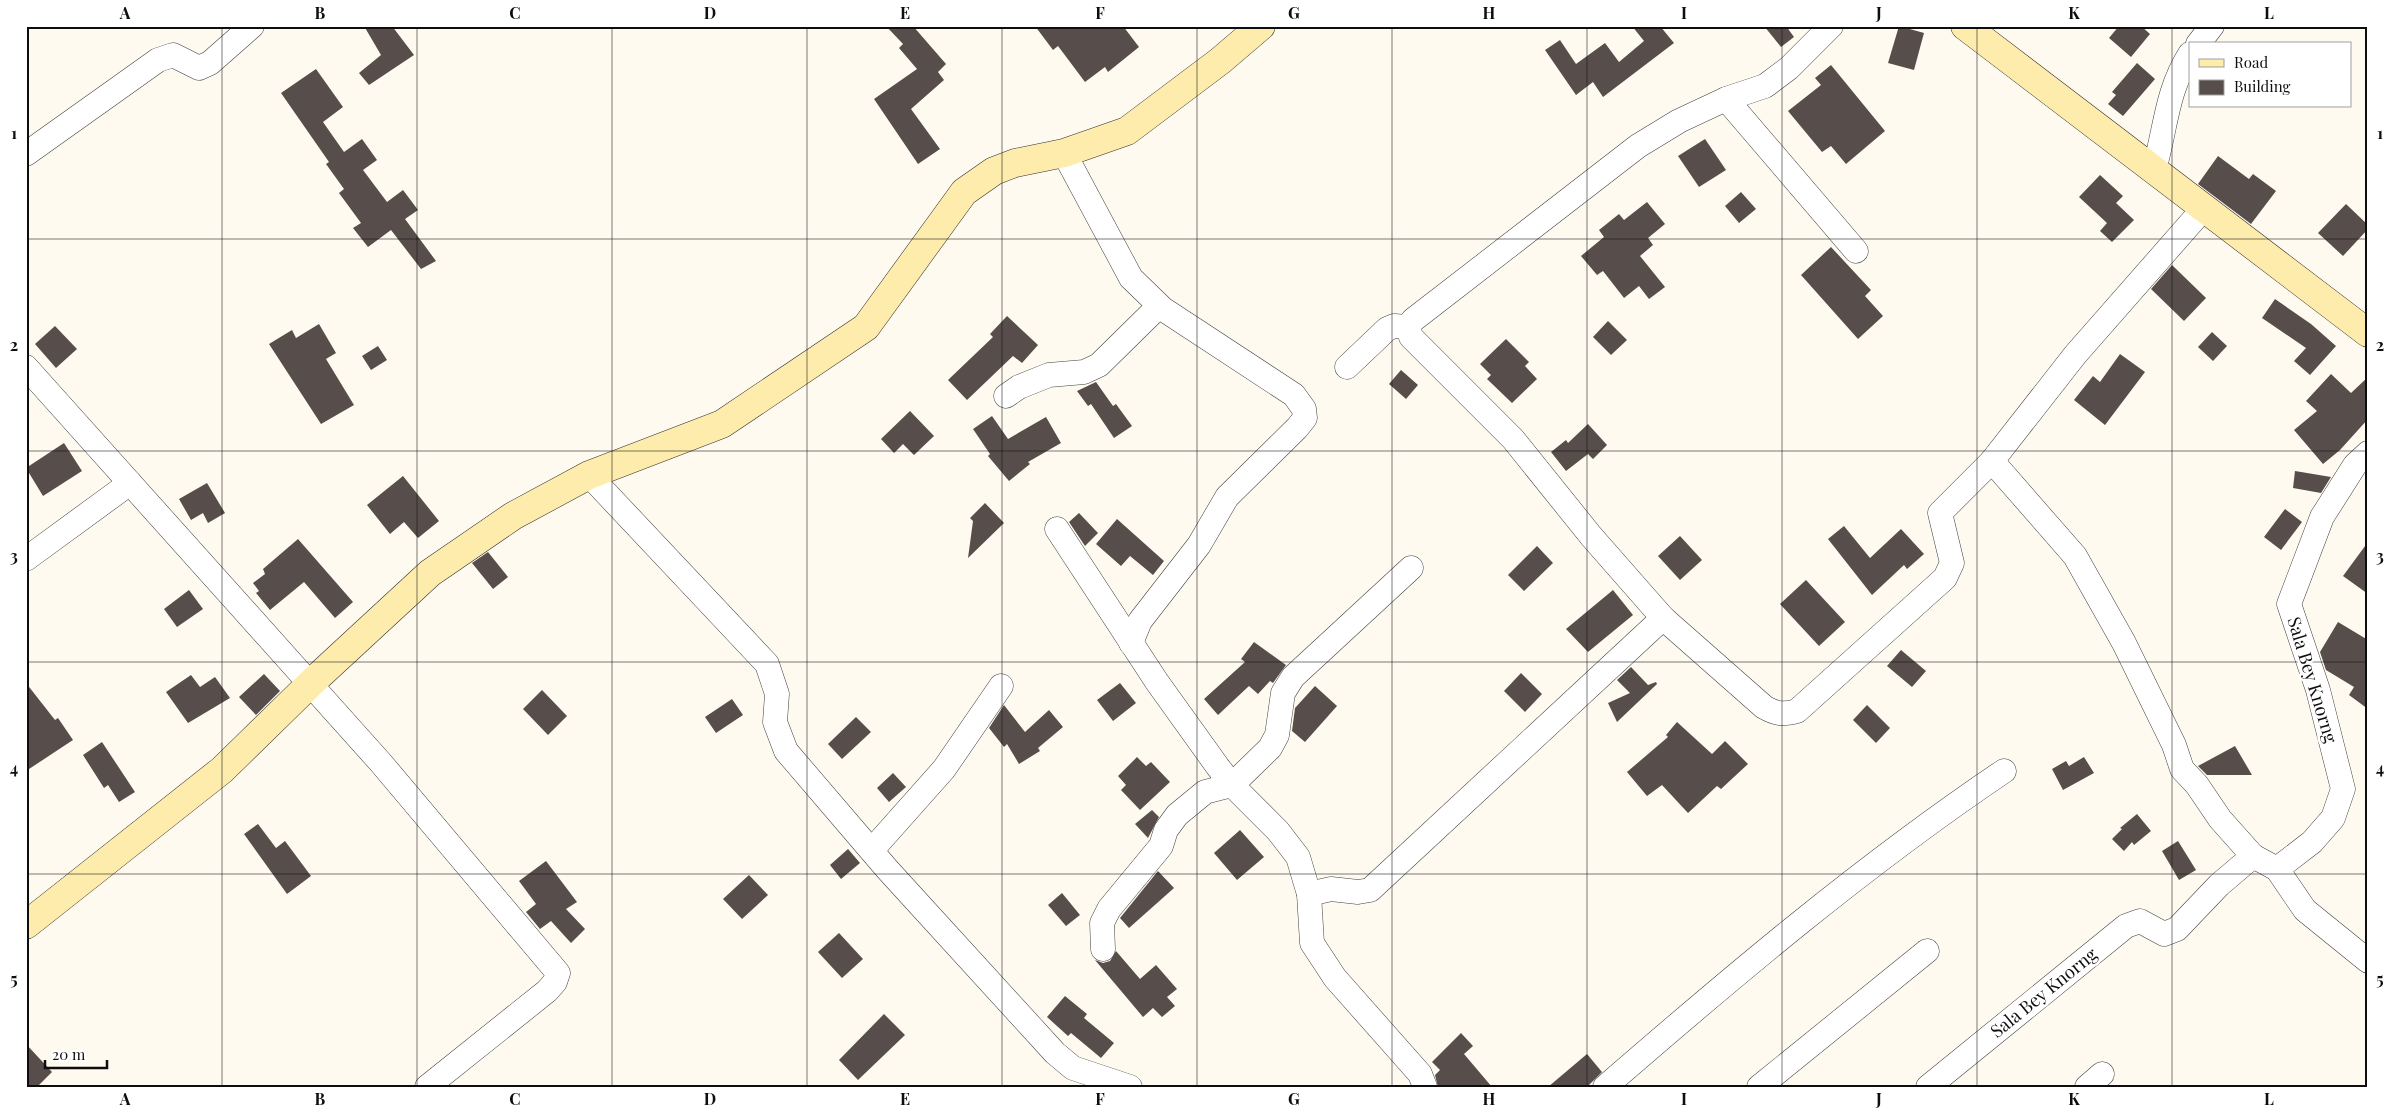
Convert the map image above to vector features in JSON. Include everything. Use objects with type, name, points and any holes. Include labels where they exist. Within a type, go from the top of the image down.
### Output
[{"type":"street","points":[[26,154],[158,60],[173,55],[200,68],[210,62],[252,26]]},
{"type":"street","points":[[26,925],[222,770],[310,683],[430,572],[513,516],[589,475],[722,424],[866,327],[964,192],[994,171],[1015,163],[1064,153],[1126,131],[1220,61],[1261,26]]},
{"type":"street","points":[[1408,327],[1413,320],[1638,146],[1679,121],[1726,99],[1765,86],[1777,78],[1831,26]]},
{"type":"street","points":[[1965,26],[2368,333]]},
{"type":"street","points":[[2200,42],[2212,26]]},
{"type":"street","points":[[2154,170],[2166,126],[2165,110],[2181,68],[2189,56]]},
{"type":"street","points":[[1726,99],[1856,251]]},
{"type":"street","points":[[1064,153],[1131,278],[1159,306],[1294,395],[1304,409],[1305,418],[1227,496],[1199,545],[1140,621],[1131,643]]},
{"type":"street","points":[[1408,327],[1411,337],[1513,439],[1591,536],[1663,618],[1764,707],[1780,714],[1797,711],[1945,578],[1952,563],[1940,513],[1992,461],[2075,355],[2204,208]]},
{"type":"street","points":[[1006,396],[1019,387],[1049,375],[1084,372],[1099,365],[1159,306]]},
{"type":"street","points":[[1347,367],[1387,329],[1394,326],[1408,327]]},
{"type":"street","points":[[26,367],[381,763],[558,973],[555,982],[547,991],[427,1087]]},
{"type":"street","name":"Sala Bey Knorng","points":[[2277,869],[2312,842],[2333,818],[2343,789],[2318,690],[2289,604],[2322,517],[2355,465],[2368,453]]},
{"type":"street","points":[[1992,461],[2075,556],[2128,652],[2174,745],[2182,769],[2197,785],[2220,819],[2253,856],[2277,869],[2305,910],[2368,961]]},
{"type":"street","points":[[589,475],[767,664],[777,694],[775,722],[786,751],[872,850],[1055,1053],[1073,1068],[1098,1083],[1130,1087]]},
{"type":"street","points":[[26,559],[130,483]]},
{"type":"street","points":[[1056,529],[1131,643],[1232,785],[1278,831],[1298,857],[1309,894],[1312,942],[1335,978],[1420,1074],[1425,1087]]},
{"type":"street","points":[[1102,949],[1102,923],[1109,909],[1161,846],[1166,830],[1177,815],[1191,801],[1205,792],[1232,785],[1274,741],[1277,735],[1283,693],[1293,678],[1411,568]]},
{"type":"street","points":[[1309,894],[1331,890],[1358,892],[1370,890],[1663,618]]},
{"type":"street","points":[[872,850],[944,768],[1001,686]]},
{"type":"street","points":[[1605,1087],[1773,944],[1934,818],[2004,771]]},
{"type":"street","name":"Sala Bey Knorng","points":[[1928,1087],[2126,926],[2140,921],[2164,934],[2177,929],[2219,885],[2253,856]]},
{"type":"street","points":[[1759,1087],[1927,951]]},
{"type":"building","points":[[364,26],[392,26],[414,55],[369,85],[359,73],[381,55]]},
{"type":"building","points":[[886,26],[913,26],[946,64],[938,72],[944,80],[911,109],[940,149],[918,164],[874,99],[917,69],[899,48],[903,44]]},
{"type":"building","points":[[1035,26],[1123,26],[1139,47],[1108,72],[1105,67],[1085,82],[1058,46],[1053,50]]},
{"type":"building","points":[[1632,26],[1660,26],[1674,43],[1603,97],[1593,82],[1576,95],[1545,50],[1560,40],[1576,64],[1605,43],[1619,62],[1644,41]]},
{"type":"building","points":[[1764,26],[1786,26],[1794,37],[1781,47]]},
{"type":"building","points":[[1899,26],[1924,33],[1914,70],[1888,63]]},
{"type":"building","points":[[2119,26],[2141,26],[2150,34],[2131,57],[2109,38]]},
{"type":"building","points":[[2137,63],[2155,79],[2123,116],[2108,104],[2116,95],[2112,92]]},
{"type":"building","points":[[1831,65],[1885,131],[1846,164],[1831,146],[1822,152],[1788,111],[1821,85],[1815,78]]},
{"type":"building","points":[[316,69],[343,107],[323,122],[344,152],[362,139],[377,160],[363,170],[387,202],[403,190],[418,210],[405,219],[436,261],[421,269],[391,230],[368,247],[353,228],[361,223],[339,193],[344,189],[326,164],[329,162],[281,93]]},
{"type":"building","points":[[1705,139],[1726,170],[1699,187],[1678,156]]},
{"type":"building","points":[[2218,156],[2249,179],[2253,174],[2276,191],[2251,224],[2198,184]]},
{"type":"building","points":[[2100,175],[2123,196],[2116,203],[2134,220],[2112,242],[2100,231],[2107,223],[2079,197]]},
{"type":"building","points":[[1741,192],[1756,209],[1739,223],[1725,206]]},
{"type":"building","points":[[1647,202],[1665,224],[1648,238],[1653,245],[1640,256],[1665,287],[1649,299],[1639,286],[1624,298],[1603,271],[1597,275],[1581,256],[1604,237],[1599,230],[1619,214],[1624,220]]},
{"type":"building","points":[[2346,204],[2368,225],[2368,229],[2343,256],[2318,233]]},
{"type":"building","points":[[1831,247],[1871,290],[1865,296],[1883,316],[1858,339],[1801,275]]},
{"type":"building","points":[[2172,265],[2206,298],[2184,321],[2151,289]]},
{"type":"building","points":[[2275,299],[2311,324],[2336,346],[2310,375],[2294,361],[2306,348],[2262,318]]},
{"type":"building","points":[[1007,316],[1038,345],[1022,363],[1013,356],[967,400],[948,380],[993,337],[990,334]]},
{"type":"building","points":[[1608,321],[1627,340],[1611,355],[1593,337]]},
{"type":"building","points":[[319,324],[336,353],[326,359],[354,405],[321,424],[269,344],[292,330],[296,338]]},
{"type":"building","points":[[55,326],[77,349],[56,368],[35,344]]},
{"type":"building","points":[[2212,332],[2227,346],[2213,361],[2198,347]]},
{"type":"building","points":[[1506,339],[1529,362],[1525,366],[1537,379],[1512,403],[1487,379],[1491,375],[1480,364]]},
{"type":"building","points":[[378,346],[387,360],[371,370],[362,356]]},
{"type":"building","points":[[2120,354],[2145,372],[2105,425],[2074,400],[2093,376],[2100,382]]},
{"type":"building","points":[[1401,370],[1418,385],[1406,399],[1389,384]]},
{"type":"building","points":[[2331,374],[2351,393],[2368,377],[2368,419],[2340,450],[2323,464],[2294,430],[2317,411],[2306,401]]},
{"type":"building","points":[[1096,382],[1113,406],[1116,404],[1132,426],[1114,438],[1091,404],[1088,406],[1077,391]]},
{"type":"building","points":[[910,411],[934,436],[914,455],[903,444],[894,453],[881,439]]},
{"type":"building","points":[[992,416],[1008,439],[1046,417],[1061,443],[1028,462],[1030,464],[1009,481],[988,456],[990,454],[973,429]]},
{"type":"building","points":[[1588,424],[1607,445],[1593,459],[1588,454],[1566,471],[1551,452],[1566,440],[1568,443]]},
{"type":"building","points":[[64,443],[82,471],[43,496],[26,468]]},
{"type":"building","points":[[2295,471],[2331,477],[2321,493],[2293,488]]},
{"type":"building","points":[[403,476],[439,521],[418,538],[404,522],[390,534],[367,505]]},
{"type":"building","points":[[207,483],[225,513],[208,523],[203,513],[191,520],[179,499]]},
{"type":"building","points":[[985,503],[1004,523],[968,558],[973,521],[970,518]]},
{"type":"building","points":[[2285,509],[2302,522],[2281,550],[2264,537]]},
{"type":"building","points":[[1079,513],[1098,533],[1085,546],[1069,522]]},
{"type":"building","points":[[1117,519],[1164,561],[1153,575],[1130,556],[1121,566],[1096,544]]},
{"type":"building","points":[[1844,526],[1870,558],[1901,529],[1924,554],[1907,569],[1904,565],[1872,595],[1828,539]]},
{"type":"building","points":[[1680,536],[1702,560],[1680,580],[1658,556]]},
{"type":"building","points":[[298,539],[353,602],[335,618],[304,582],[270,610],[256,593],[259,591],[253,583],[265,574],[263,569]]},
{"type":"building","points":[[2368,542],[2368,594],[2343,576]]},
{"type":"building","points":[[1537,546],[1553,563],[1524,591],[1508,575]]},
{"type":"building","points":[[488,552],[508,577],[493,589],[472,563]]},
{"type":"building","points":[[1806,580],[1845,622],[1819,646],[1780,604]]},
{"type":"building","points":[[189,590],[203,609],[177,627],[164,609]]},
{"type":"building","points":[[1613,590],[1633,615],[1588,652],[1566,629]]},
{"type":"building","points":[[2338,622],[2368,640],[2368,709],[2349,695],[2354,687],[2326,670],[2320,652]]},
{"type":"building","points":[[1254,642],[1286,665],[1273,683],[1270,681],[1258,694],[1249,686],[1218,715],[1204,699],[1245,662],[1241,659]]},
{"type":"building","points":[[1901,650],[1926,671],[1912,687],[1887,666]]},
{"type":"building","points":[[1631,667],[1648,685],[1656,682],[1657,684],[1617,722],[1608,703],[1630,693],[1617,680]]},
{"type":"building","points":[[1521,673],[1542,694],[1525,712],[1504,691]]},
{"type":"building","points":[[264,674],[280,691],[256,715],[239,697]]},
{"type":"building","points":[[191,675],[200,687],[215,677],[230,698],[188,723],[166,692]]},
{"type":"building","points":[[26,683],[55,720],[58,718],[73,740],[26,771]]},
{"type":"building","points":[[1120,683],[1136,703],[1113,721],[1097,700]]},
{"type":"building","points":[[1315,686],[1337,706],[1305,742],[1292,731],[1295,708]]},
{"type":"building","points":[[542,690],[567,716],[548,735],[523,709]]},
{"type":"building","points":[[732,699],[743,715],[716,733],[705,717]]},
{"type":"building","points":[[1004,705],[1025,732],[1049,710],[1063,727],[1038,748],[1040,751],[1019,764],[1007,744],[1004,747],[989,728]]},
{"type":"building","points":[[1867,705],[1890,728],[1876,743],[1853,720]]},
{"type":"building","points":[[856,717],[871,732],[842,759],[828,744]]},
{"type":"building","points":[[1677,722],[1712,754],[1725,741],[1748,764],[1721,789],[1717,786],[1688,813],[1662,785],[1647,796],[1627,772],[1668,737],[1666,735]]},
{"type":"building","points":[[102,742],[135,792],[119,802],[108,785],[104,788],[83,755]]},
{"type":"building","points":[[2235,746],[2252,775],[2207,775],[2198,766]]},
{"type":"building","points":[[1137,757],[1146,766],[1151,762],[1170,782],[1140,810],[1121,790],[1126,785],[1118,776]]},
{"type":"building","points":[[2084,757],[2094,773],[2063,790],[2052,769],[2066,761],[2069,766]]},
{"type":"building","points":[[893,773],[906,787],[889,802],[877,788]]},
{"type":"building","points":[[1152,810],[1159,817],[1148,838],[1135,824]]},
{"type":"building","points":[[2137,814],[2151,831],[2134,845],[2132,842],[2124,851],[2112,839],[2122,829],[2120,828]]},
{"type":"building","points":[[258,824],[276,848],[285,841],[311,876],[287,894],[244,834]]},
{"type":"building","points":[[1240,830],[1264,857],[1237,880],[1214,853]]},
{"type":"building","points":[[2178,841],[2196,870],[2179,880],[2162,851]]},
{"type":"building","points":[[848,849],[860,863],[841,879],[830,865]]},
{"type":"building","points":[[546,861],[577,902],[566,909],[585,929],[571,943],[551,921],[540,929],[526,912],[536,904],[519,881]]},
{"type":"building","points":[[1158,871],[1174,888],[1129,928],[1120,918]]},
{"type":"building","points":[[749,875],[768,895],[742,919],[723,899]]},
{"type":"building","points":[[1062,893],[1080,915],[1066,926],[1048,905]]},
{"type":"building","points":[[839,933],[863,959],[842,978],[818,952]]},
{"type":"building","points":[[1116,951],[1140,979],[1156,965],[1177,989],[1167,997],[1175,1006],[1162,1017],[1153,1008],[1143,1017],[1095,960],[1103,963],[1110,961]]},
{"type":"building","points":[[1065,996],[1087,1014],[1084,1018],[1114,1043],[1101,1058],[1071,1033],[1068,1036],[1047,1017]]},
{"type":"building","points":[[884,1014],[905,1035],[858,1080],[839,1060]]},
{"type":"building","points":[[1461,1033],[1473,1046],[1464,1054],[1492,1087],[1438,1087],[1435,1075],[1440,1070],[1432,1062]]},
{"type":"building","points":[[26,1044],[52,1072],[37,1087],[26,1087]]},
{"type":"building","points":[[1587,1054],[1602,1072],[1587,1087],[1548,1087]]}]
